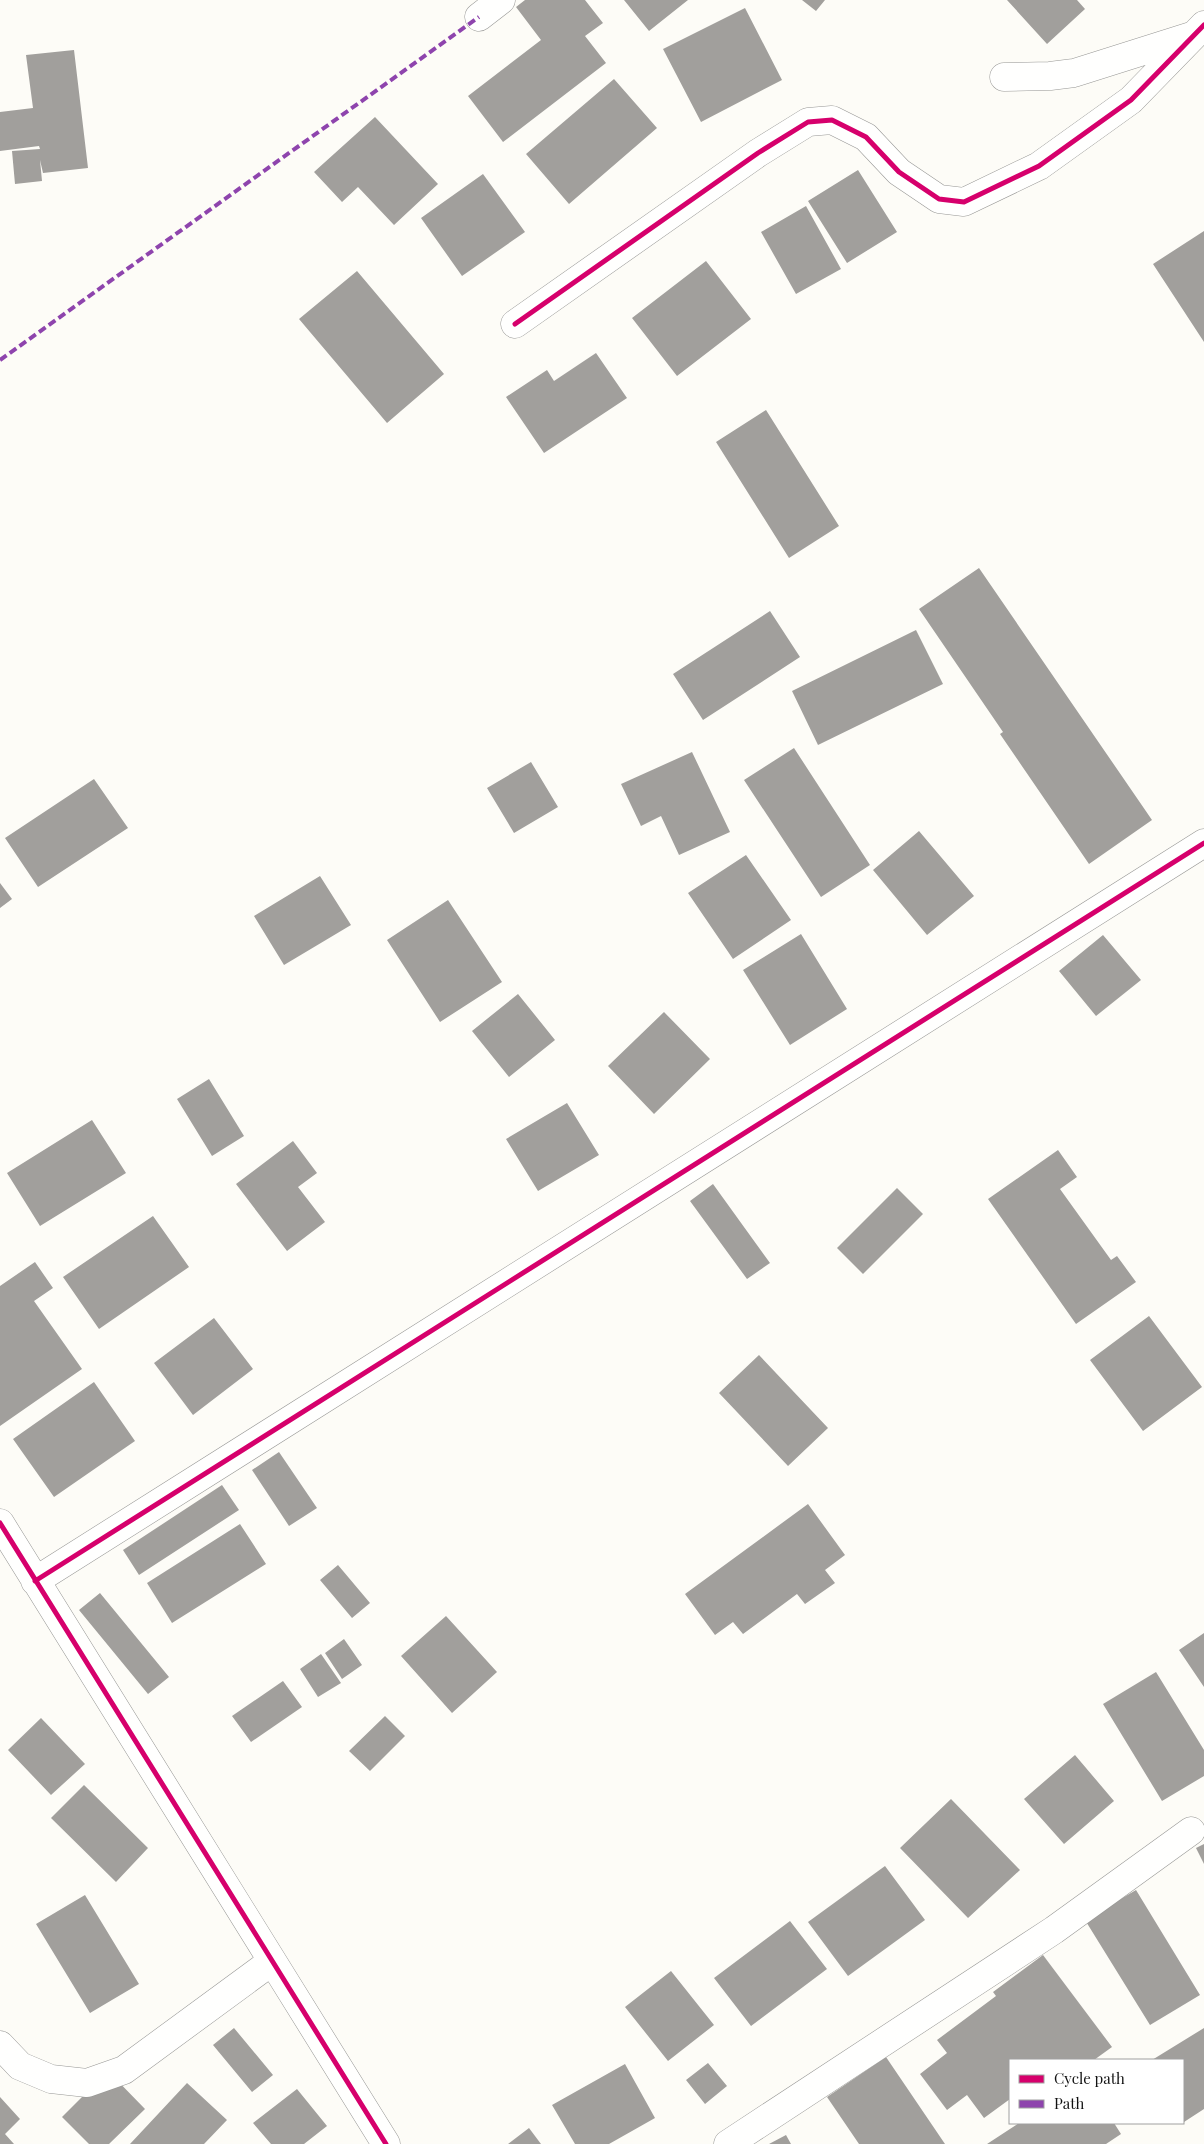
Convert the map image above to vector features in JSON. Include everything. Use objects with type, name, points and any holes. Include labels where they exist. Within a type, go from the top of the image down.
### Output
[{"type":"street","points":[[478,17],[500,0]]},
{"type":"street","points":[[1004,77],[1050,76],[1074,73],[1199,30]]},
{"type":"street","points":[[515,324],[758,153],[808,122],[832,120],[866,137],[899,172],[939,199],[964,202],[1038,166],[1123,106],[1199,30]]},
{"type":"street","points":[[35,1581],[1204,843]]},
{"type":"street","points":[[0,1523],[381,2142]]},
{"type":"street","points":[[728,2144],[1054,1930],[1190,1831]]},
{"type":"street","points":[[0,2044],[20,2066],[51,2079],[87,2083],[124,2070],[271,1962]]},
{"type":"building","points":[[525,0],[585,0],[603,23],[585,36],[606,63],[503,142],[468,96],[541,40],[516,7]]},
{"type":"building","points":[[624,0],[688,0],[649,31]]},
{"type":"building","points":[[802,0],[825,0],[816,11]]},
{"type":"building","points":[[1007,0],[1077,0],[1085,9],[1047,44]]},
{"type":"building","points":[[745,8],[782,80],[701,122],[663,49]]},
{"type":"building","points":[[74,50],[88,168],[43,173],[40,160],[42,181],[15,184],[12,151],[40,149],[39,146],[0,151],[0,112],[33,108],[26,55]]},
{"type":"building","points":[[614,79],[657,128],[569,204],[526,154]]},
{"type":"building","points":[[375,117],[438,184],[394,225],[358,187],[342,202],[314,172]]},
{"type":"building","points":[[858,170],[897,232],[847,263],[808,201]]},
{"type":"building","points":[[483,174],[525,232],[462,276],[421,218]]},
{"type":"building","points":[[806,206],[841,269],[796,294],[761,232]]},
{"type":"building","points":[[1204,231],[1204,342],[1153,264]]},
{"type":"building","points":[[706,261],[751,319],[677,376],[632,318]]},
{"type":"building","points":[[357,271],[444,374],[387,423],[299,319]]},
{"type":"building","points":[[596,353],[627,398],[544,453],[506,397],[547,370],[554,381]]},
{"type":"building","points":[[766,410],[839,526],[789,558],[716,442]]},
{"type":"building","points":[[979,568],[1152,820],[1089,864],[1000,734],[1003,732],[919,609]]},
{"type":"building","points":[[770,611],[800,657],[703,720],[673,674]]},
{"type":"building","points":[[916,630],[943,684],[818,745],[792,691]]},
{"type":"building","points":[[794,748],[870,865],[821,897],[744,780]]},
{"type":"building","points":[[692,752],[730,832],[679,855],[661,816],[641,826],[621,784]]},
{"type":"building","points":[[531,762],[558,807],[514,833],[487,788]]},
{"type":"building","points":[[94,779],[128,828],[38,887],[5,838]]},
{"type":"building","points":[[919,831],[974,896],[927,935],[873,870]]},
{"type":"building","points":[[746,855],[791,920],[733,959],[688,893]]},
{"type":"building","points":[[320,876],[351,925],[284,965],[254,916]]},
{"type":"building","points":[[0,883],[12,899],[0,908]]},
{"type":"building","points":[[448,900],[502,982],[440,1022],[387,940]]},
{"type":"building","points":[[801,934],[847,1009],[790,1045],[743,970]]},
{"type":"building","points":[[1103,935],[1141,980],[1096,1016],[1059,971]]},
{"type":"building","points":[[518,994],[555,1040],[509,1077],[472,1031]]},
{"type":"building","points":[[664,1012],[710,1059],[654,1114],[608,1066]]},
{"type":"building","points":[[209,1079],[244,1136],[212,1156],[177,1099]]},
{"type":"building","points":[[567,1103],[599,1155],[538,1191],[506,1139]]},
{"type":"building","points":[[92,1120],[126,1173],[40,1226],[7,1173]]},
{"type":"building","points":[[293,1141],[317,1173],[298,1187],[325,1222],[287,1251],[236,1184]]},
{"type":"building","points":[[1058,1150],[1077,1177],[1060,1189],[1111,1260],[1117,1256],[1136,1282],[1076,1324],[988,1199]]},
{"type":"building","points":[[713,1184],[770,1263],[747,1279],[690,1201]]},
{"type":"building","points":[[897,1188],[923,1214],[863,1274],[837,1248]]},
{"type":"building","points":[[153,1216],[189,1267],[99,1329],[63,1277]]},
{"type":"building","points":[[35,1262],[53,1288],[34,1301],[82,1369],[0,1426],[0,1286]]},
{"type":"building","points":[[1149,1316],[1202,1387],[1143,1431],[1090,1360]]},
{"type":"building","points":[[214,1318],[253,1369],[193,1415],[154,1363]]},
{"type":"building","points":[[759,1355],[828,1428],[788,1466],[719,1393]]},
{"type":"building","points":[[94,1382],[135,1441],[54,1497],[13,1439]]},
{"type":"building","points":[[279,1452],[317,1508],[289,1526],[252,1470]]},
{"type":"building","points":[[222,1485],[239,1510],[139,1575],[123,1550]]},
{"type":"building","points":[[808,1504],[845,1555],[825,1570],[835,1583],[805,1604],[797,1594],[743,1634],[733,1622],[715,1635],[685,1594]]},
{"type":"building","points":[[240,1524],[266,1564],[172,1623],[147,1583]]},
{"type":"building","points":[[338,1565],[370,1603],[352,1618],[320,1580]]},
{"type":"building","points":[[100,1593],[169,1677],[148,1694],[79,1610]]},
{"type":"building","points":[[446,1616],[497,1672],[452,1713],[401,1656]]},
{"type":"building","points":[[1204,1633],[1204,1687],[1179,1650]]},
{"type":"building","points":[[344,1639],[362,1665],[342,1679],[325,1653]]},
{"type":"building","points":[[321,1654],[341,1683],[318,1697],[300,1669]]},
{"type":"building","points":[[1156,1672],[1204,1750],[1204,1776],[1162,1801],[1103,1704]]},
{"type":"building","points":[[283,1681],[302,1707],[251,1742],[232,1716]]},
{"type":"building","points":[[385,1716],[405,1736],[370,1771],[349,1751]]},
{"type":"building","points":[[41,1718],[85,1764],[51,1795],[8,1750]]},
{"type":"building","points":[[1075,1755],[1114,1801],[1064,1844],[1024,1799]]},
{"type":"building","points":[[84,1785],[148,1848],[116,1882],[51,1818]]},
{"type":"building","points":[[951,1799],[1020,1870],[968,1918],[900,1848]]},
{"type":"building","points":[[1204,1844],[1204,1864],[1196,1848]]},
{"type":"building","points":[[885,1866],[925,1920],[848,1976],[808,1922]]},
{"type":"building","points":[[1136,1890],[1200,1995],[1150,2025],[1085,1920]]},
{"type":"building","points":[[85,1895],[139,1984],[90,2013],[36,1924]]},
{"type":"building","points":[[790,1921],[827,1969],[751,2026],[714,1978]]},
{"type":"building","points":[[1043,1955],[1112,2047],[1095,2059],[1009,2059],[1009,2100],[984,2118],[967,2095],[947,2110],[920,2074],[947,2053],[937,2040],[996,1996],[993,1992]]},
{"type":"building","points":[[671,1971],[714,2025],[668,2061],[625,2007]]},
{"type":"building","points":[[234,2028],[273,2075],[252,2092],[213,2045]]},
{"type":"building","points":[[1204,2028],[1204,2109],[1184,2122],[1184,2059],[1154,2059]]},
{"type":"building","points":[[886,2057],[945,2144],[859,2144],[827,2097]]},
{"type":"building","points":[[708,2063],[727,2086],[705,2104],[686,2080]]},
{"type":"building","points":[[625,2064],[655,2118],[609,2144],[575,2144],[552,2105]]},
{"type":"building","points":[[108,2071],[145,2109],[109,2144],[89,2144],[62,2117]]},
{"type":"building","points":[[187,2083],[227,2120],[204,2144],[130,2144]]},
{"type":"building","points":[[297,2089],[327,2126],[304,2144],[271,2144],[253,2123]]},
{"type":"building","points":[[0,2097],[20,2119],[5,2134],[14,2144],[0,2144]]},
{"type":"building","points":[[1017,2124],[1115,2124],[1121,2134],[1106,2144],[987,2144]]},
{"type":"building","points":[[529,2128],[541,2144],[508,2144]]},
{"type":"building","points":[[786,2135],[791,2144],[769,2144]]},
{"type":"marked path","points":[[0,360],[479,17]]},
{"type":"cycle path","points":[[515,324],[758,153],[808,122],[832,120],[866,137],[899,172],[939,199],[964,202],[1039,166],[1131,100],[1204,25]]},
{"type":"cycle path","points":[[35,1581],[1204,843]]},
{"type":"cycle path","points":[[0,1523],[386,2144]]}]
